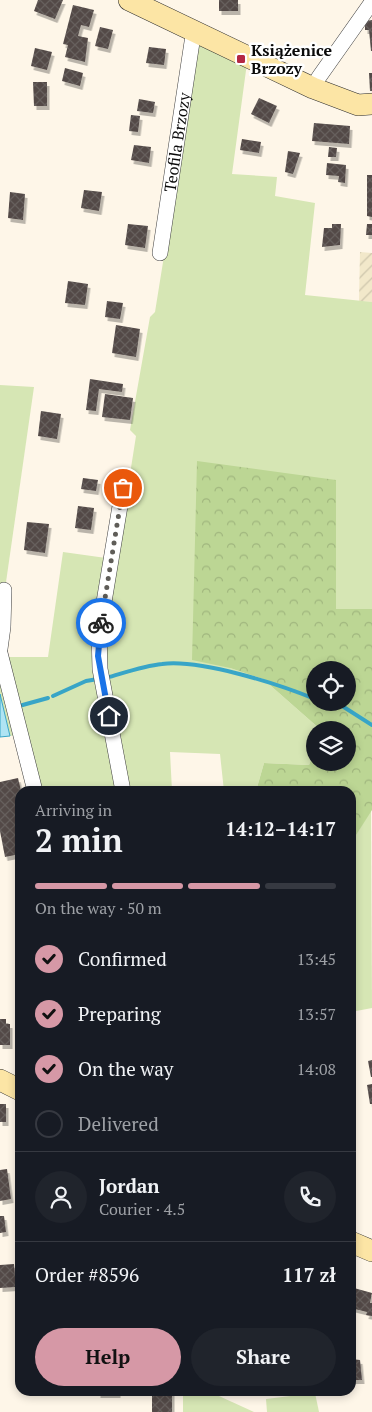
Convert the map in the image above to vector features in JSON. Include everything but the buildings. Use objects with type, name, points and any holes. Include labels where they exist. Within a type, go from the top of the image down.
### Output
[{"type":"street","points":[[129,0],[314,88],[358,105],[372,104]]},
{"type":"street","points":[[314,88],[319,77],[372,2]]},
{"type":"street","name":"Teofila Brzozy","points":[[160,253],[194,30]]},
{"type":"street","points":[[122,786],[98,656],[100,632],[123,488]]},
{"type":"street","points":[[0,649],[3,627],[4,590]]},
{"type":"street","points":[[0,653],[34,786]]},
{"type":"street","points":[[0,1080],[15,1088]]},
{"type":"street","points":[[356,1244],[372,1251]]},
{"type":"shaded area","points":[[360,252],[372,253],[372,302],[359,301]]},
{"type":"green space","points":[[199,38],[247,63],[232,174],[277,177],[275,196],[315,203],[305,295],[372,302],[372,609],[336,609],[336,480],[230,668],[263,679],[311,721],[306,721],[306,765],[264,763],[257,786],[223,786],[220,754],[170,752],[172,786],[128,786],[108,673],[105,633],[136,436],[130,430],[150,317],[155,312]]},
{"type":"green space","points":[[0,385],[34,387],[0,624]]},
{"type":"green space","points":[[197,461],[336,480],[336,609],[372,609],[372,810],[356,835],[356,786],[257,786],[264,763],[306,765],[306,771],[356,771],[356,721],[311,721],[263,679],[230,668],[192,660]]},
{"type":"green space","points":[[63,552],[106,558],[91,651],[115,786],[29,786],[16,735],[10,736],[0,694],[0,657],[48,657]]},
{"type":"green space","points":[[371,810],[372,1008],[356,1011],[356,835]]},
{"type":"green space","points":[[183,1396],[219,1396],[254,1412],[183,1412]]},
{"type":"green space","points":[[290,1396],[316,1396],[319,1412],[267,1412],[266,1399]]},
{"type":"water","points":[[0,694],[10,736],[0,737]]},
{"type":"waterway","points":[[106,678],[155,665],[178,663],[239,674],[306,696]]},
{"type":"waterway","points":[[53,696],[86,681],[98,679]]},
{"type":"waterway","points":[[19,706],[48,698]]},
{"type":"waterway","points":[[350,711],[372,725]]},
{"type":"way so far","points":[[101,623],[123,488]]},
{"type":"place","name":"Książenice Brzozy","points":[[241,59]]},
{"type":"route","points":[[101,623],[98,656],[109,716]]}]
